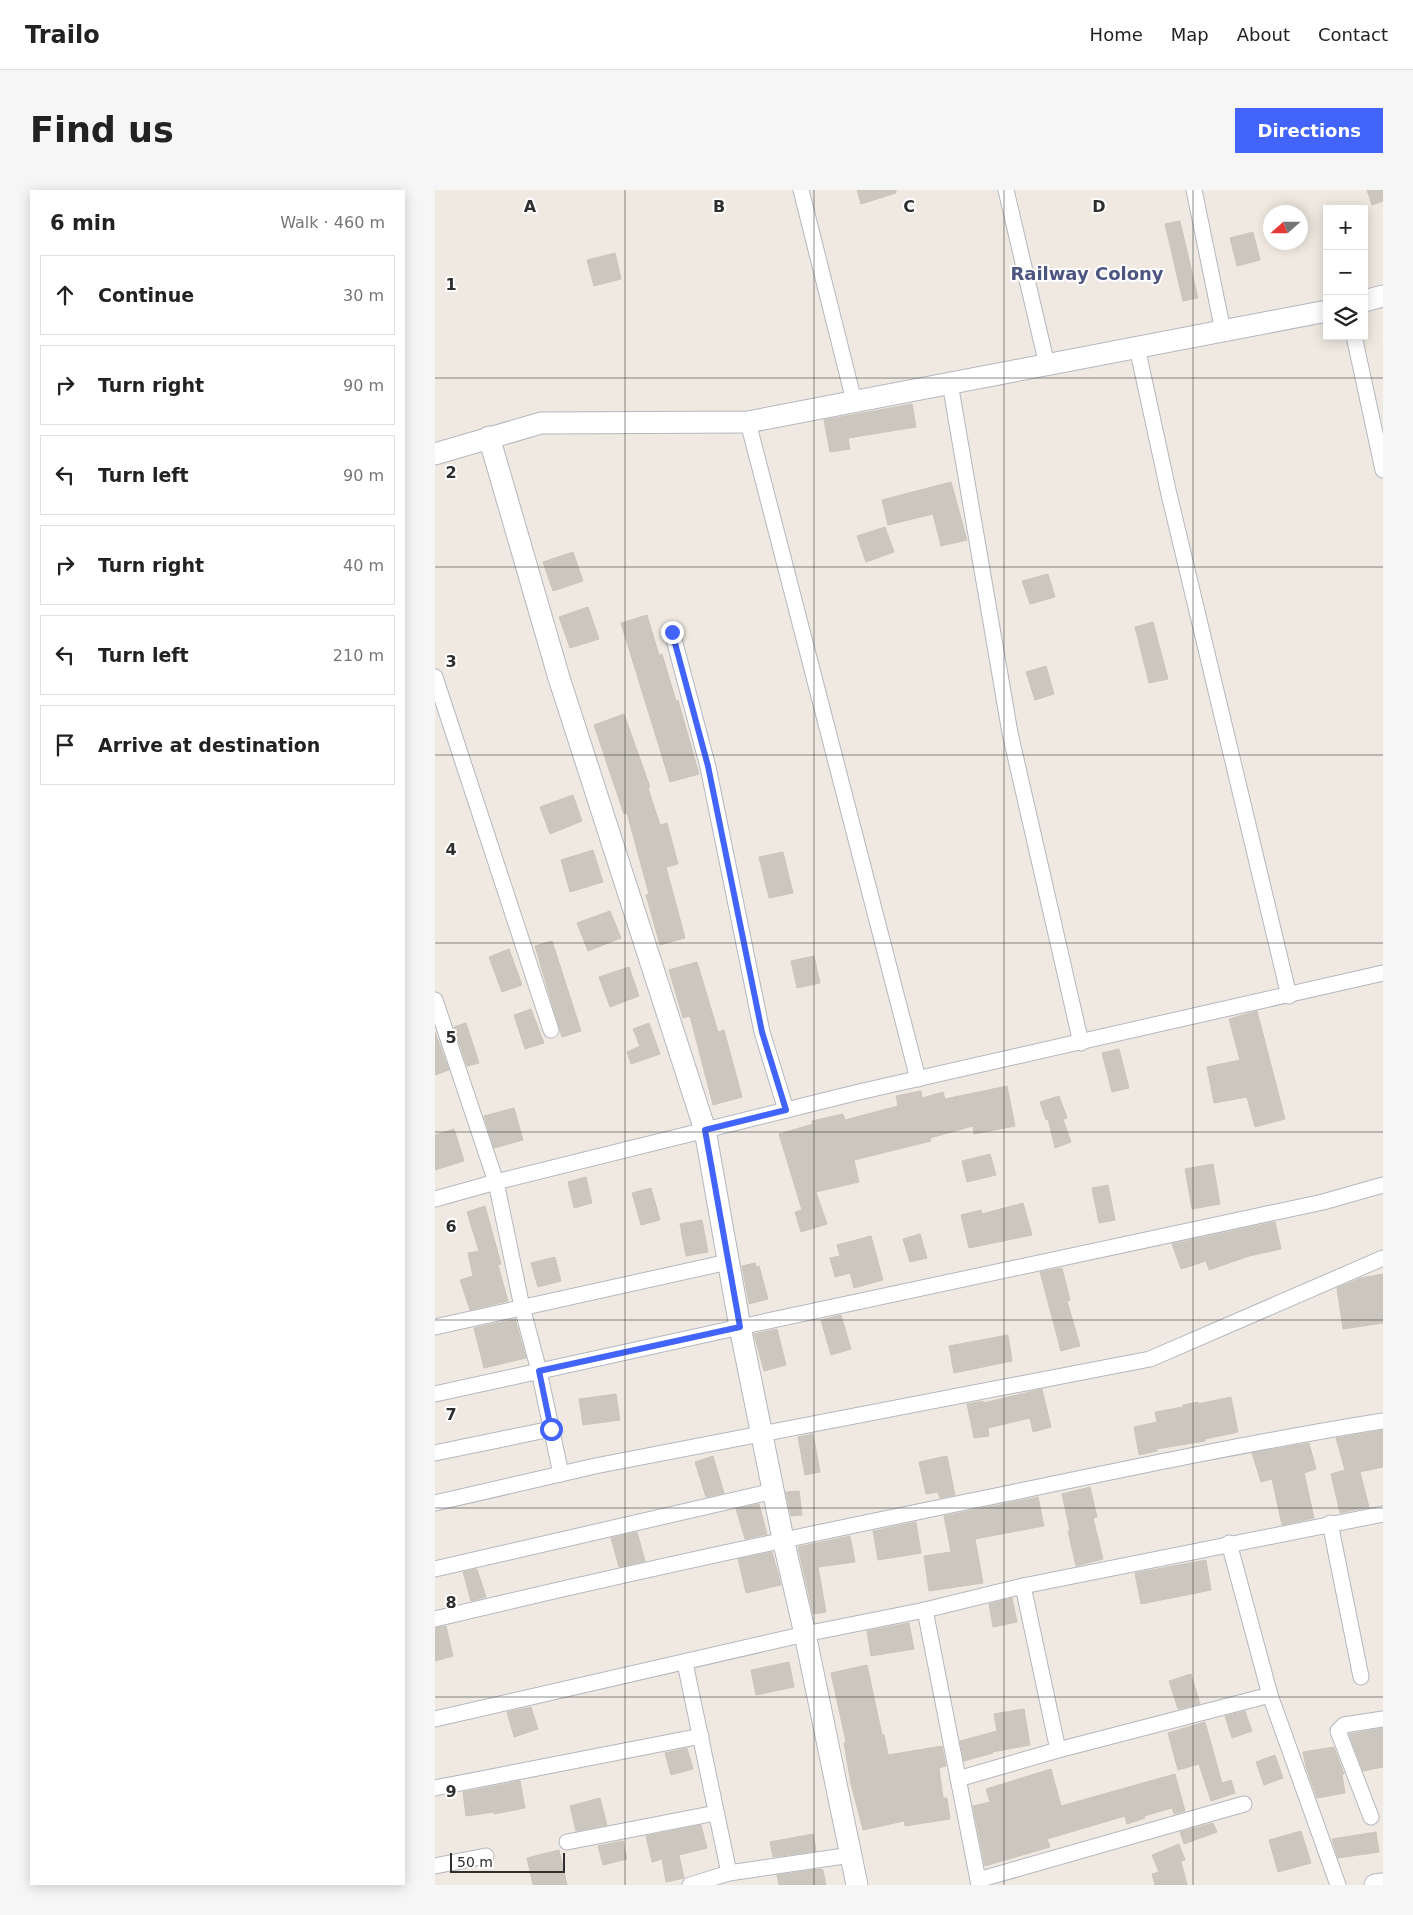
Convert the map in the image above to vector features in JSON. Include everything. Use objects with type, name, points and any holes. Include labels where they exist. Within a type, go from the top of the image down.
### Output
[{"type":"street","points":[[801,190],[854,401]]},
{"type":"street","points":[[1006,190],[1047,365]]},
{"type":"street","points":[[1193,190],[1223,331]]},
{"type":"street","points":[[1368,300],[1383,296]]},
{"type":"street","points":[[435,454],[541,423],[747,422],[1323,312]]},
{"type":"street","points":[[1356,340],[1383,470]]},
{"type":"street","points":[[1137,347],[1168,490],[1289,996]]},
{"type":"street","points":[[950,383],[1010,733],[1081,1043]]},
{"type":"street","points":[[747,422],[918,1079]]},
{"type":"street","points":[[489,437],[559,678],[705,1130],[740,1327],[857,1885]]},
{"type":"street","points":[[672,632],[708,766],[762,1032],[786,1110]]},
{"type":"street","points":[[435,677],[551,1030]]},
{"type":"street","points":[[435,1199],[786,1110],[1383,973]]},
{"type":"street","points":[[435,1000],[496,1182],[522,1307],[539,1371],[561,1474]]},
{"type":"street","points":[[435,1394],[1323,1202],[1383,1185]]},
{"type":"street","points":[[435,1503],[561,1474],[763,1433],[1150,1359],[1383,1258]]},
{"type":"street","points":[[435,1327],[728,1262]]},
{"type":"street","points":[[435,1618],[783,1539],[1150,1464],[1304,1434],[1383,1421]]},
{"type":"street","points":[[435,1454],[551,1429]]},
{"type":"street","points":[[435,1569],[774,1491]]},
{"type":"street","points":[[435,1719],[805,1634],[925,1610],[1023,1586],[1383,1514]]},
{"type":"street","points":[[1330,1524],[1361,1677]]},
{"type":"street","points":[[1229,1544],[1270,1695],[1338,1885]]},
{"type":"street","points":[[1023,1586],[1058,1750]]},
{"type":"street","points":[[925,1610],[979,1882],[1243,1804]]},
{"type":"street","points":[[685,1663],[729,1874]]},
{"type":"street","points":[[958,1779],[1058,1750],[1270,1695]]},
{"type":"street","points":[[1371,1817],[1338,1731],[1344,1725],[1383,1720]]},
{"type":"street","points":[[435,1788],[701,1736]]},
{"type":"street","points":[[567,1842],[716,1813]]},
{"type":"street","points":[[690,1885],[729,1874],[851,1855]]},
{"type":"street","points":[[435,1866],[486,1856]]},
{"type":"street","points":[[1375,1885],[1383,1884]]},
{"type":"building","points":[[857,190],[896,190],[896,193],[861,204]]},
{"type":"building","points":[[1367,190],[1383,190],[1383,201],[1372,205]]},
{"type":"building","points":[[1180,221],[1198,298],[1183,301],[1165,224]]},
{"type":"building","points":[[1253,232],[1260,260],[1237,266],[1230,238]]},
{"type":"building","points":[[615,253],[621,279],[594,286],[587,260]]},
{"type":"building","points":[[912,404],[916,427],[848,438],[850,449],[830,452],[824,420]]},
{"type":"building","points":[[951,482],[967,540],[941,546],[933,514],[888,525],[882,500]]},
{"type":"building","points":[[885,527],[894,552],[866,562],[857,536]]},
{"type":"building","points":[[573,552],[583,581],[553,591],[543,562]]},
{"type":"building","points":[[1048,574],[1055,597],[1030,604],[1022,581]]},
{"type":"building","points":[[588,607],[599,639],[570,648],[559,617]]},
{"type":"building","points":[[647,615],[659,655],[662,654],[676,701],[678,700],[699,774],[670,782],[621,623]]},
{"type":"building","points":[[1153,622],[1168,679],[1149,683],[1135,627]]},
{"type":"building","points":[[1046,666],[1054,694],[1035,700],[1026,672]]},
{"type":"building","points":[[624,714],[650,787],[648,788],[660,825],[667,823],[678,864],[666,867],[685,938],[660,945],[646,895],[649,894],[627,813],[624,814],[594,725]]},
{"type":"building","points":[[573,795],[582,821],[550,834],[540,807]]},
{"type":"building","points":[[593,850],[603,882],[570,892],[561,860]]},
{"type":"building","points":[[783,852],[793,893],[769,898],[759,857]]},
{"type":"building","points":[[610,911],[621,938],[588,951],[577,923]]},
{"type":"building","points":[[552,941],[581,1031],[562,1037],[535,946]]},
{"type":"building","points":[[509,949],[522,985],[502,992],[489,957]]},
{"type":"building","points":[[814,956],[820,983],[797,988],[791,961]]},
{"type":"building","points":[[697,962],[718,1032],[724,1030],[742,1097],[713,1105],[690,1016],[683,1018],[669,970]]},
{"type":"building","points":[[629,967],[639,996],[610,1007],[599,977]]},
{"type":"building","points":[[531,1009],[544,1043],[525,1049],[514,1015]]},
{"type":"building","points":[[1257,1011],[1285,1119],[1255,1127],[1247,1097],[1214,1103],[1207,1067],[1240,1060],[1229,1019]]},
{"type":"building","points":[[466,1023],[479,1063],[467,1066],[454,1027]]},
{"type":"building","points":[[649,1023],[660,1054],[631,1064],[627,1052],[640,1046],[633,1029]]},
{"type":"building","points":[[435,1032],[449,1070],[435,1075]]},
{"type":"building","points":[[1119,1049],[1129,1088],[1112,1092],[1102,1053]]},
{"type":"building","points":[[1007,1086],[1015,1126],[974,1134],[973,1126],[930,1138],[931,1141],[854,1160],[859,1182],[816,1192],[827,1224],[801,1232],[795,1212],[802,1210],[779,1134],[813,1124],[812,1121],[843,1114],[845,1120],[898,1106],[896,1096],[921,1091],[922,1098],[943,1092],[945,1099]]},
{"type":"building","points":[[1059,1096],[1067,1118],[1063,1119],[1071,1142],[1055,1148],[1048,1119],[1046,1120],[1040,1102]]},
{"type":"building","points":[[514,1108],[523,1140],[494,1148],[484,1116]]},
{"type":"building","points":[[454,1129],[464,1161],[435,1170],[435,1135]]},
{"type":"building","points":[[990,1154],[996,1175],[967,1182],[962,1161]]},
{"type":"building","points":[[1213,1164],[1220,1204],[1192,1209],[1185,1169]]},
{"type":"building","points":[[586,1177],[592,1203],[574,1208],[568,1182]]},
{"type":"building","points":[[1108,1185],[1115,1220],[1099,1223],[1092,1188]]},
{"type":"building","points":[[651,1188],[660,1220],[641,1225],[632,1193]]},
{"type":"building","points":[[1023,1203],[1032,1235],[969,1248],[961,1215],[981,1210],[982,1214]]},
{"type":"building","points":[[485,1206],[501,1264],[498,1265],[508,1301],[470,1310],[460,1280],[473,1276],[468,1253],[479,1251],[467,1212]]},
{"type":"building","points":[[702,1220],[708,1252],[686,1256],[680,1224]]},
{"type":"building","points":[[1275,1222],[1281,1249],[1249,1256],[1209,1270],[1206,1261],[1181,1269],[1172,1244]]},
{"type":"building","points":[[920,1234],[927,1258],[910,1262],[903,1239]]},
{"type":"building","points":[[871,1236],[883,1280],[854,1288],[850,1273],[835,1277],[830,1258],[840,1256],[837,1245]]},
{"type":"building","points":[[555,1257],[561,1281],[538,1287],[531,1263]]},
{"type":"building","points":[[755,1263],[756,1267],[759,1266],[768,1299],[749,1304],[742,1266]]},
{"type":"building","points":[[1062,1268],[1070,1300],[1067,1301],[1080,1346],[1061,1351],[1040,1272]]},
{"type":"building","points":[[1383,1274],[1383,1323],[1343,1329],[1337,1288],[1361,1278]]},
{"type":"building","points":[[841,1315],[851,1349],[831,1355],[821,1320]]},
{"type":"building","points":[[515,1319],[526,1358],[484,1368],[474,1328]]},
{"type":"building","points":[[777,1329],[786,1365],[764,1371],[754,1334]]},
{"type":"building","points":[[1008,1335],[1012,1361],[954,1373],[949,1346]]},
{"type":"building","points":[[1042,1389],[1051,1427],[1033,1432],[1030,1418],[988,1428],[989,1436],[974,1438],[967,1404],[983,1401],[983,1403]]},
{"type":"building","points":[[616,1394],[620,1420],[583,1425],[579,1399]]},
{"type":"building","points":[[1231,1397],[1238,1432],[1205,1439],[1205,1441],[1156,1449],[1157,1451],[1139,1455],[1134,1427],[1157,1422],[1155,1412]]},
{"type":"building","points":[[1383,1430],[1383,1467],[1360,1472],[1369,1507],[1340,1513],[1331,1474],[1345,1470],[1336,1438]]},
{"type":"building","points":[[813,1434],[820,1472],[805,1475],[798,1437]]},
{"type":"building","points":[[1309,1443],[1316,1469],[1304,1473],[1314,1518],[1282,1525],[1272,1479],[1261,1482],[1252,1453]]},
{"type":"building","points":[[713,1456],[724,1493],[706,1497],[695,1462]]},
{"type":"building","points":[[947,1456],[955,1495],[940,1498],[938,1492],[926,1494],[919,1462]]},
{"type":"building","points":[[1090,1487],[1097,1517],[1093,1518],[1103,1559],[1076,1566],[1062,1494]]},
{"type":"building","points":[[799,1491],[802,1515],[791,1516],[786,1492]]},
{"type":"building","points":[[1038,1497],[1044,1526],[975,1539],[983,1583],[929,1591],[924,1556],[951,1552],[944,1516]]},
{"type":"building","points":[[759,1504],[767,1534],[745,1539],[736,1509]]},
{"type":"building","points":[[916,1522],[921,1553],[878,1560],[873,1531]]},
{"type":"building","points":[[637,1532],[645,1561],[619,1567],[611,1538]]},
{"type":"building","points":[[850,1536],[855,1562],[818,1567],[826,1612],[813,1614],[798,1547]]},
{"type":"building","points":[[772,1552],[781,1585],[746,1593],[738,1559]]},
{"type":"building","points":[[1206,1560],[1211,1590],[1141,1604],[1135,1573]]},
{"type":"building","points":[[477,1569],[486,1597],[471,1601],[463,1572]]},
{"type":"building","points":[[1012,1598],[1017,1622],[993,1627],[989,1604]]},
{"type":"building","points":[[909,1623],[914,1649],[871,1656],[867,1631]]},
{"type":"building","points":[[446,1626],[453,1656],[435,1661],[435,1628]]},
{"type":"building","points":[[789,1662],[794,1687],[756,1695],[751,1670]]},
{"type":"building","points":[[867,1665],[888,1755],[942,1746],[946,1766],[939,1768],[943,1798],[947,1798],[950,1819],[905,1826],[904,1821],[863,1830],[851,1784],[844,1743],[846,1742],[831,1673]]},
{"type":"building","points":[[1191,1674],[1200,1704],[1178,1709],[1169,1681]]},
{"type":"building","points":[[531,1707],[538,1729],[514,1737],[507,1712]]},
{"type":"building","points":[[1024,1709],[1030,1745],[992,1752],[964,1761],[960,1741],[997,1731],[994,1714]]},
{"type":"building","points":[[1245,1711],[1252,1731],[1232,1738],[1225,1716]]},
{"type":"building","points":[[1205,1722],[1222,1783],[1231,1780],[1235,1793],[1211,1801],[1199,1764],[1178,1770],[1168,1733]]},
{"type":"building","points":[[1383,1728],[1383,1767],[1363,1771],[1349,1734]]},
{"type":"building","points":[[1334,1747],[1344,1774],[1342,1774],[1345,1793],[1317,1798],[1303,1752]]},
{"type":"building","points":[[687,1748],[693,1769],[671,1775],[665,1753]]},
{"type":"building","points":[[1275,1755],[1283,1778],[1264,1785],[1256,1762]]},
{"type":"building","points":[[1051,1769],[1061,1806],[1175,1774],[1185,1811],[1174,1814],[1172,1808],[1144,1816],[1145,1818],[1127,1824],[1125,1816],[1047,1839],[1050,1847],[985,1866],[973,1806],[990,1802],[986,1789]]},
{"type":"building","points":[[520,1781],[525,1808],[494,1814],[494,1812],[466,1816],[463,1792]]},
{"type":"building","points":[[600,1798],[607,1825],[576,1831],[570,1806]]},
{"type":"building","points":[[1213,1823],[1217,1832],[1184,1844],[1180,1832]]},
{"type":"building","points":[[701,1825],[707,1848],[679,1855],[684,1878],[666,1882],[662,1859],[652,1862],[646,1836]]},
{"type":"building","points":[[1301,1831],[1311,1863],[1278,1872],[1269,1840]]},
{"type":"building","points":[[1376,1832],[1379,1852],[1338,1858],[1332,1839]]},
{"type":"building","points":[[813,1834],[816,1851],[773,1857],[770,1842]]},
{"type":"building","points":[[623,1841],[627,1859],[603,1865],[598,1846]]},
{"type":"building","points":[[1179,1844],[1185,1860],[1181,1861],[1187,1885],[1155,1885],[1152,1874],[1159,1872],[1152,1855]]},
{"type":"building","points":[[559,1850],[567,1885],[533,1885],[527,1858]]},
{"type":"building","points":[[823,1870],[826,1885],[779,1885],[777,1875]]},
{"type":"district","name":"Railway Colony","points":[[1087,274]]},
{"type":"route","points":[[551,1429],[539,1371],[740,1327],[705,1130],[786,1110],[762,1032],[708,766],[672,632]]}]
